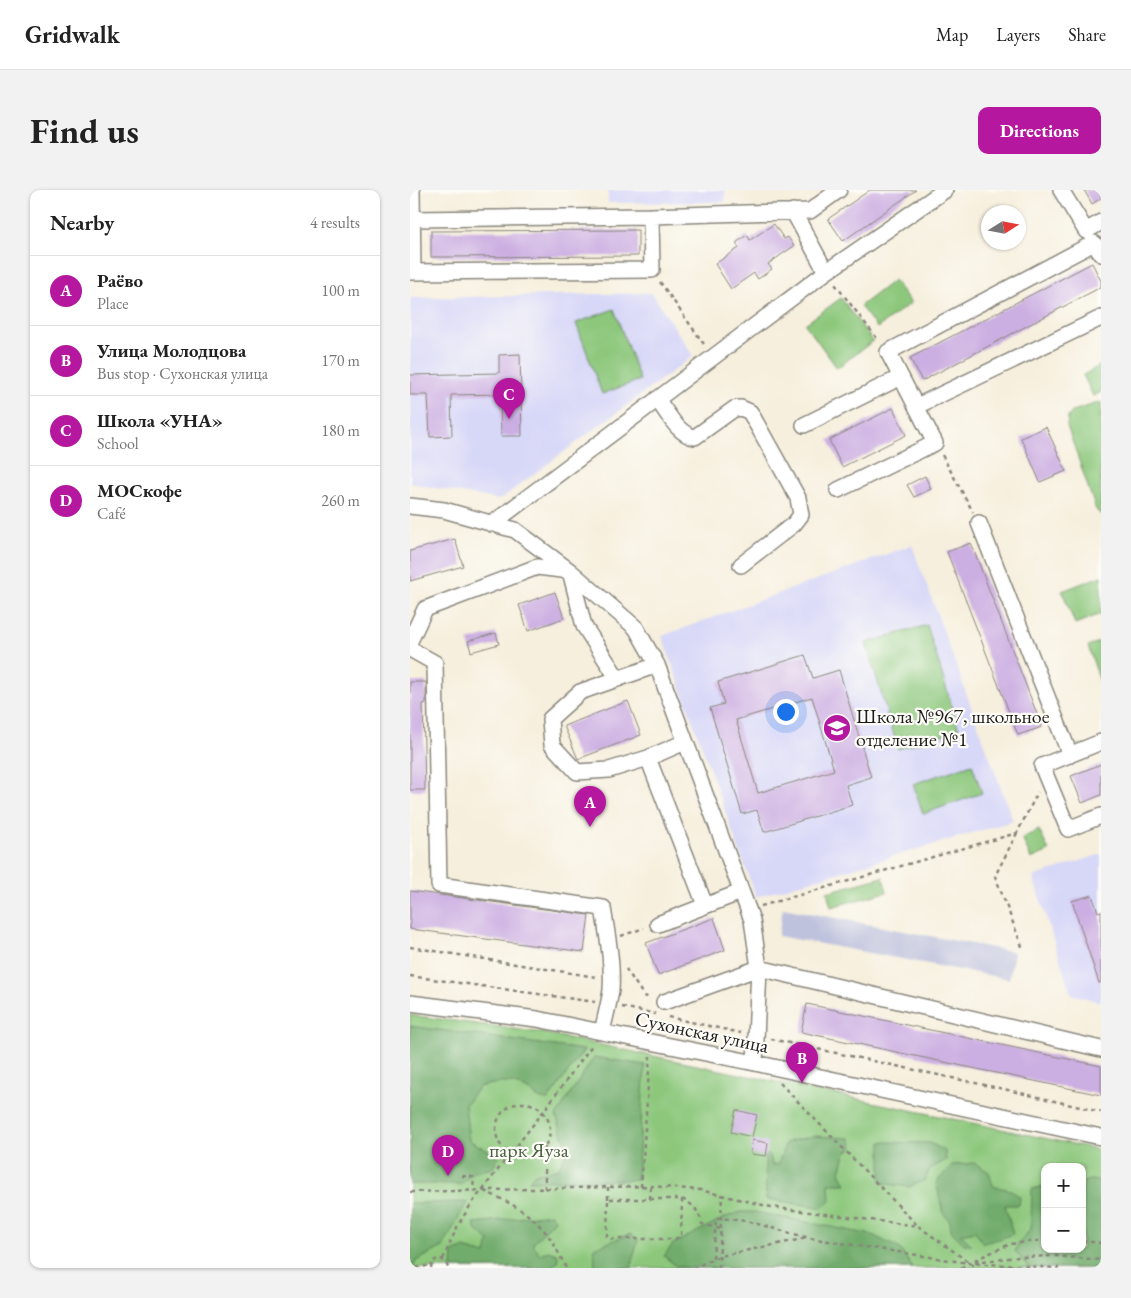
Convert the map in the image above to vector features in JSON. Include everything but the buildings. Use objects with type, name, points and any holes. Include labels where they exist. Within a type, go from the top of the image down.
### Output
[{"type":"street","points":[[412,190],[411,272],[652,270],[651,216]]},
{"type":"street","points":[[412,219],[651,216],[810,211],[839,190]]},
{"type":"street","points":[[492,524],[826,272],[944,190]]},
{"type":"street","points":[[1061,190],[1086,230],[1101,222]]},
{"type":"street","points":[[793,211],[826,272]]},
{"type":"street","points":[[838,490],[935,443],[888,352],[1094,243],[1101,254]]},
{"type":"street","points":[[917,406],[1101,318]]},
{"type":"street","points":[[804,425],[901,377]]},
{"type":"street","points":[[657,399],[682,432],[688,436],[695,437],[734,409],[741,408],[750,412],[798,498],[801,515],[794,524],[741,565]]},
{"type":"street","points":[[410,506],[444,510],[515,530],[570,571],[636,628],[657,665],[752,920],[760,968],[755,1063]]},
{"type":"street","points":[[979,524],[1070,755]]},
{"type":"street","points":[[410,641],[425,609],[537,567],[570,571]]},
{"type":"street","points":[[570,571],[584,626],[618,678]]},
{"type":"street","points":[[410,648],[435,663],[439,885],[603,908],[611,979],[608,1004],[599,1031]]},
{"type":"street","points":[[657,665],[580,692],[550,719],[552,746],[577,772],[609,770],[648,758],[685,742]]},
{"type":"street","points":[[1101,742],[1042,766],[1068,829],[1101,816]]},
{"type":"street","points":[[648,758],[705,906]]},
{"type":"street","points":[[658,924],[741,892]]},
{"type":"street","points":[[664,1002],[760,968],[1101,1049]]},
{"type":"street","name":"Сухонская улица","points":[[410,1003],[537,1019],[599,1031],[1101,1137]]},
{"type":"path","points":[[652,270],[713,357]]},
{"type":"path","points":[[826,272],[888,352]]},
{"type":"path","points":[[935,443],[979,524]]},
{"type":"path","points":[[1023,949],[995,876],[1046,776]]},
{"type":"path","points":[[748,910],[1017,832]]},
{"type":"path","points":[[608,940],[658,924]]},
{"type":"path","points":[[410,947],[611,979]]},
{"type":"path","points":[[623,964],[644,996],[664,1002]]},
{"type":"path","points":[[410,976],[608,1004],[1008,1090],[1101,1112]]},
{"type":"path","points":[[443,1259],[458,1225],[472,1203],[543,1112],[596,1040],[599,1031]]},
{"type":"path","points":[[641,1187],[650,1051]]},
{"type":"path","points":[[784,1088],[918,1226],[977,1268]]},
{"type":"path","points":[[545,1189],[546,1146],[550,1128],[543,1112],[536,1106],[528,1103],[519,1103],[504,1111],[498,1118],[496,1135],[499,1144],[510,1154],[522,1158],[531,1157],[539,1153],[546,1146]]},
{"type":"path","points":[[462,1176],[473,1177],[474,1191]]},
{"type":"path","points":[[650,1199],[651,1186]]},
{"type":"path","points":[[410,1192],[651,1186],[700,1190],[771,1207],[918,1226]]},
{"type":"path","points":[[608,1187],[607,1236],[610,1239],[675,1240],[681,1236],[682,1199]]},
{"type":"path","points":[[483,1191],[506,1200],[541,1226],[556,1247],[566,1268]]},
{"type":"path","points":[[719,1268],[722,1195]]},
{"type":"path","points":[[608,1199],[682,1199],[692,1204],[699,1213],[702,1224],[721,1229]]},
{"type":"path","points":[[713,1258],[716,1219],[721,1218],[746,1221],[809,1238],[968,1263],[1059,1268]]},
{"type":"path","points":[[693,1268],[720,1256],[809,1238]]},
{"type":"path","points":[[961,1268],[1010,1244],[1041,1240]]},
{"type":"path","points":[[1086,1241],[1101,1243]]},
{"type":"path","points":[[968,1263],[1018,1256],[1055,1256],[1101,1260]]},
{"type":"path","points":[[416,1268],[431,1267],[435,1259],[443,1259]]},
{"type":"path","points":[[443,1259],[448,1268]]},
{"type":"shaded area","points":[[608,190],[725,190],[725,202],[608,203]]},
{"type":"shaded area","points":[[652,293],[693,356],[499,500],[410,483],[410,298]]},
{"type":"shaded area","name":"Школа №967, школьное отделение №1","points":[[912,545],[1013,821],[756,897],[662,636]]},
{"type":"shaded area","points":[[1101,854],[1101,1002],[1071,994],[1033,877]]},
{"type":"shaded area","points":[[783,908],[1014,952],[1009,979],[778,936]]},
{"type":"green space","points":[[894,280],[911,303],[877,328],[860,306]]},
{"type":"green space","points":[[841,298],[873,341],[837,368],[805,324]]},
{"type":"green space","points":[[614,309],[640,380],[602,394],[576,323]]},
{"type":"green space","points":[[1101,365],[1101,392],[1093,396],[1083,375]]},
{"type":"green space","points":[[1101,402],[1101,515],[1096,510],[1067,426],[1068,417],[1073,411]]},
{"type":"green space","points":[[1101,576],[1101,614],[1075,624],[1062,591]]},
{"type":"green space","points":[[927,625],[959,730],[898,749],[866,643]]},
{"type":"green space","points":[[1101,641],[1101,685],[1088,646]]},
{"type":"green space","points":[[972,764],[982,793],[923,814],[913,784]]},
{"type":"green space","points":[[1039,830],[1049,851],[1031,859],[1022,838]]},
{"type":"green space","points":[[883,877],[887,892],[831,907],[827,892]]},
{"type":"green space","name":"парк Яуза","points":[[410,1015],[544,1033],[1101,1150],[1101,1268],[410,1268]]},
{"type":"green space","points":[[410,1026],[584,1050],[548,1100],[540,1098],[515,1084],[504,1083],[479,1087],[465,1105],[469,1140],[499,1157],[493,1168],[474,1172],[462,1184],[410,1184]]},
{"type":"green space","points":[[594,1057],[645,1065],[637,1180],[529,1181],[535,1174],[559,1168],[568,1149],[556,1116]]},
{"type":"green space","points":[[814,1136],[850,1138],[853,1147],[846,1152],[840,1172],[846,1184],[829,1184],[830,1201],[823,1208],[766,1199],[765,1155],[770,1155],[772,1165],[778,1165],[786,1142]]},
{"type":"green space","points":[[881,1142],[930,1143],[945,1151],[946,1160],[930,1169],[925,1180],[909,1187],[881,1183]]},
{"type":"green space","points":[[974,1163],[989,1172],[993,1186],[1011,1190],[1020,1197],[1019,1205],[1005,1205],[1013,1234],[983,1243],[975,1231],[960,1234],[972,1245],[964,1244],[951,1231],[950,1221],[943,1213],[936,1182],[953,1165]]},
{"type":"green space","points":[[1086,1181],[1101,1181],[1101,1268],[1029,1268],[1015,1251],[1019,1242],[1031,1229],[1032,1189],[1041,1187],[1041,1253],[1086,1253]]},
{"type":"green space","points":[[467,1202],[443,1247],[416,1261],[413,1268],[410,1268],[410,1203]]},
{"type":"green space","points":[[740,1212],[755,1212],[872,1235],[899,1248],[913,1268],[687,1268],[676,1266],[664,1256],[673,1244],[726,1217]]},
{"type":"green space","points":[[551,1214],[555,1220],[533,1243],[539,1254],[549,1251],[558,1255],[558,1262],[553,1265],[553,1268],[452,1268],[453,1252],[463,1248],[486,1254],[489,1241],[475,1229],[474,1223]]},
{"type":"green space","points":[[630,1234],[638,1239],[631,1268],[595,1268],[594,1248]]},
{"type":"place","name":"Школа «УНА»","points":[[509,419]]},
{"type":"place","name":"Школа №967, школьное отделение №1","points":[[837,728]]},
{"type":"place","name":"Раёво","points":[[590,827]]},
{"type":"place","name":"Улица Молодцова","points":[[802,1083]]},
{"type":"place","name":"МОСкофе","points":[[448,1176]]}]
